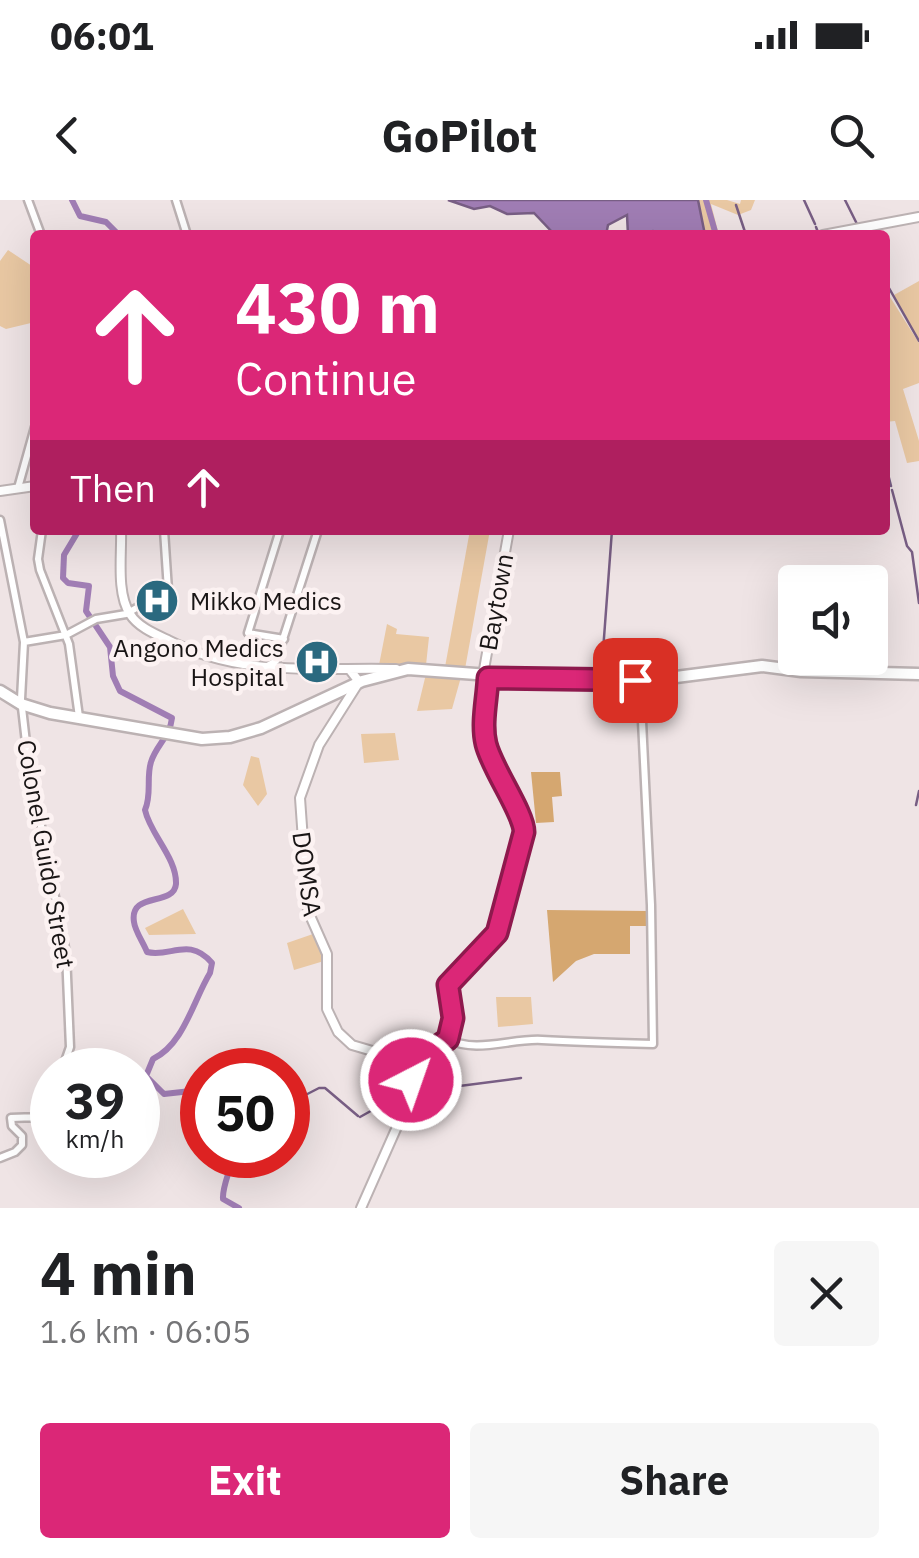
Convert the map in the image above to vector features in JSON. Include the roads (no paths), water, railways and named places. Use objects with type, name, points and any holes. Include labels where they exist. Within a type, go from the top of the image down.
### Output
[{"type":"main road","points":[[850,230],[919,217]]},
{"type":"main road","points":[[0,491],[30,487]]},
{"type":"main road","points":[[121,535],[128,612],[148,630],[182,648],[226,662],[357,679],[408,669],[514,680],[583,682],[640,680],[762,666],[801,671],[919,674]]},
{"type":"main road","name":"Baytown","points":[[486,677],[508,535]]},
{"type":"main road","points":[[0,689],[21,702],[79,716],[202,737],[262,728],[357,679]]},
{"type":"main road","name":"DOMSA","points":[[357,679],[319,744],[300,798],[309,913],[326,954],[326,1008],[338,1032],[352,1046],[413,1064]]},
{"type":"main road","points":[[361,1208],[404,1111],[413,1064]]},
{"type":"street","points":[[28,200],[39,230]]},
{"type":"street","points":[[176,200],[185,230]]},
{"type":"street","points":[[18,488],[30,445]]},
{"type":"street","name":"Colonel Guido Street","points":[[0,520],[24,642],[21,702],[28,763],[66,954],[69,1048]]},
{"type":"street","points":[[41,535],[40,570],[66,635],[79,716]]},
{"type":"street","points":[[24,642],[66,635],[92,620],[128,612],[168,590],[164,535]]},
{"type":"street","points":[[278,535],[248,634],[284,639]]},
{"type":"street","points":[[262,668],[276,661],[316,535]]},
{"type":"street","points":[[276,661],[288,670]]},
{"type":"street","points":[[413,1064],[448,1039],[453,1018],[448,985],[497,933],[524,832],[524,823],[486,744],[486,677]]},
{"type":"street","points":[[448,1039],[470,1046],[536,1040],[653,1044],[640,680]]},
{"type":"street","points":[[0,1158],[22,1144],[22,1136],[12,1126],[11,1118],[30,1119]]},
{"type":"waterway","points":[[72,200],[80,216],[106,222],[114,230]]},
{"type":"waterway","points":[[706,200],[715,230]]},
{"type":"waterway","points":[[804,200],[815,224]]},
{"type":"waterway","points":[[845,200],[857,224]]},
{"type":"waterway","points":[[736,205],[744,230]]},
{"type":"waterway","points":[[890,290],[919,341]]},
{"type":"waterway","points":[[890,482],[891,486]]},
{"type":"waterway","points":[[892,490],[912,552],[919,603]]},
{"type":"waterway","points":[[76,535],[64,555],[63,578],[68,583],[89,586],[86,611],[110,647],[113,676],[120,691],[172,718],[151,762],[145,810],[172,865],[176,884],[168,895],[145,902],[134,912],[135,925],[147,952],[187,949],[204,955],[212,963],[180,1033],[153,1059],[146,1076],[164,1094],[180,1092]]},
{"type":"waterway","points":[[601,678],[612,535]]},
{"type":"waterway","points":[[916,805],[919,791]]},
{"type":"waterway","points":[[413,1092],[521,1078]]},
{"type":"waterway","points":[[310,1093],[325,1088],[358,1116]]},
{"type":"waterway","points":[[360,1117],[403,1093]]},
{"type":"waterway","points":[[227,1178],[223,1199],[239,1208]]},
{"type":"place","name":"Mikko Medics","points":[[157,601]]},
{"type":"place","name":"Angono Medics Hospital","points":[[317,662]]}]
